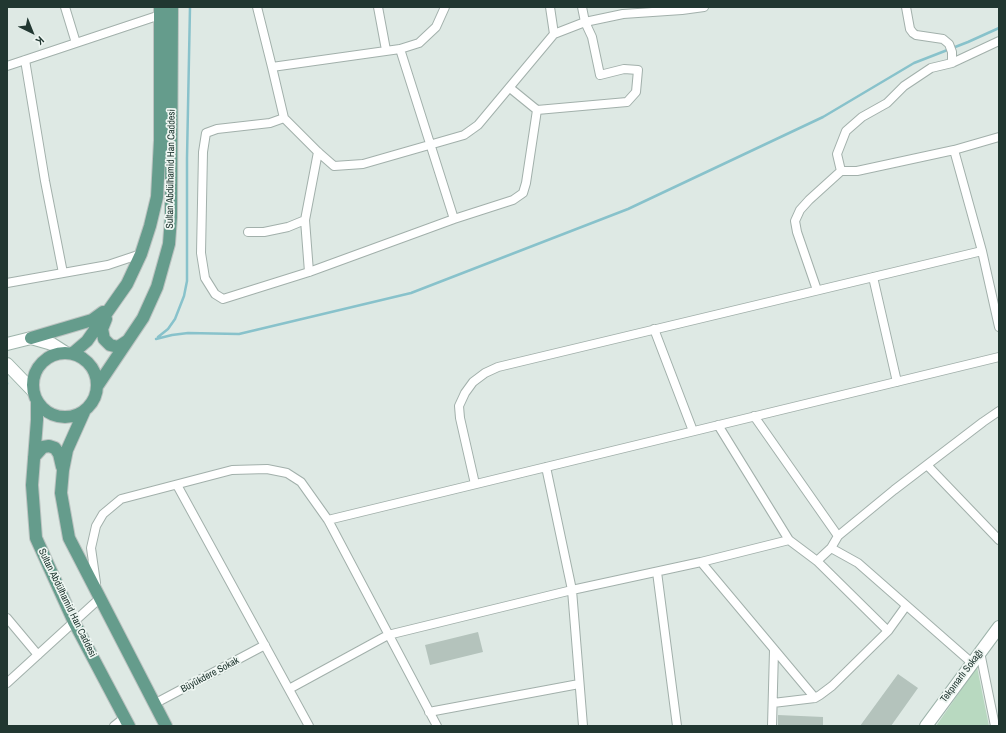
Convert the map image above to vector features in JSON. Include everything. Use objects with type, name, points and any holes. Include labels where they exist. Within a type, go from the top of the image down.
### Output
[{"type":"main road","name":"Sultan Abdülhamid Han Caddesi","points":[[98,385],[143,318],[157,287],[168,244],[171,217],[172,7]]},
{"type":"main road","name":"Sultan Abdülhamid Han Caddesi","points":[[70,353],[87,341],[127,284],[141,254],[150,226],[157,197],[160,140],[160,11]]},
{"type":"main road","points":[[112,305],[102,329],[104,340],[110,345],[118,347],[127,341]]},
{"type":"main road","points":[[31,338],[92,320],[112,305]]},
{"type":"main road","points":[[84,412],[63,418],[44,410],[35,396],[33,380],[36,370],[42,361],[52,355],[62,352],[70,353],[83,357],[91,364],[96,374],[98,385],[96,395],[84,412],[67,450],[63,470],[61,493],[68,538],[166,726]]},
{"type":"main road","name":"Sultan Abdülhamid Han Caddesi","points":[[35,396],[37,420],[32,485],[36,538],[74,622],[126,722]]},
{"type":"main road","points":[[34,457],[43,447],[49,446],[56,448],[63,470]]},
{"type":"street","points":[[65,7],[76,43]]},
{"type":"street","points":[[257,7],[284,118],[334,166],[363,164],[464,135],[478,125],[554,34],[585,22],[623,14],[704,7]]},
{"type":"street","points":[[378,7],[386,50]]},
{"type":"street","points":[[272,67],[400,49],[419,43],[436,27],[445,7]]},
{"type":"street","points":[[550,7],[554,34]]},
{"type":"street","points":[[510,88],[537,110],[627,102],[636,92],[638,70],[624,69],[600,75],[592,38],[585,22],[582,7]]},
{"type":"street","points":[[906,7],[910,29],[913,33],[916,35],[943,39],[950,48],[952,63]]},
{"type":"street","points":[[7,66],[76,43],[160,11]]},
{"type":"street","points":[[841,171],[837,154],[846,131],[862,117],[887,103],[904,86],[931,68],[952,63],[999,41]]},
{"type":"street","points":[[400,49],[454,219]]},
{"type":"street","points":[[25,60],[45,181],[63,273]]},
{"type":"street","points":[[284,118],[270,122],[217,129],[206,133],[203,152],[201,253],[205,278],[215,294],[223,299],[309,272],[454,219],[514,200],[523,193],[526,183],[537,110]]},
{"type":"street","points":[[817,290],[797,232],[795,221],[800,210],[809,200],[841,171],[857,171],[954,150],[999,138]]},
{"type":"street","points":[[954,150],[982,251],[999,327]]},
{"type":"street","points":[[309,272],[305,220],[318,152]]},
{"type":"street","points":[[248,232],[276,230],[305,220]]},
{"type":"street","points":[[475,484],[460,418],[459,406],[465,393],[473,382],[485,373],[498,367],[982,251]]},
{"type":"street","points":[[7,283],[108,265],[141,254]]},
{"type":"street","points":[[873,277],[897,382]]},
{"type":"street","points":[[654,329],[693,431]]},
{"type":"street","points":[[7,344],[31,338],[52,344],[70,353]]},
{"type":"street","points":[[328,520],[999,357]]},
{"type":"street","points":[[7,364],[35,396]]},
{"type":"street","points":[[817,560],[831,548],[838,536],[927,464],[999,411]]},
{"type":"street","points":[[754,416],[838,536]]},
{"type":"street","points":[[718,425],[789,540],[817,560],[888,631]]},
{"type":"street","points":[[927,464],[999,540]]},
{"type":"street","points":[[546,467],[572,590],[583,726]]},
{"type":"street","points":[[7,683],[99,599],[91,548],[96,526],[104,514],[121,499],[232,470],[267,469],[287,473],[301,482],[328,520],[437,726]]},
{"type":"street","points":[[177,485],[309,726]]},
{"type":"street","points":[[289,689],[388,635],[572,590],[658,572],[789,540]]},
{"type":"street","points":[[831,548],[858,563],[972,663]]},
{"type":"street","points":[[701,562],[815,698]]},
{"type":"street","points":[[658,572],[677,726]]},
{"type":"street","points":[[773,703],[815,698],[820,695],[832,686],[888,631],[906,606]]},
{"type":"street","points":[[7,618],[38,655]]},
{"type":"street","name":"Tekpınarlı Sokağı","points":[[926,726],[999,627]]},
{"type":"street","name":"Büyükdere Sokak","points":[[154,704],[265,645]]},
{"type":"street","points":[[772,726],[774,650]]},
{"type":"street","points":[[980,652],[995,726]]},
{"type":"street","points":[[429,712],[579,684]]},
{"type":"street","points":[[114,726],[126,722]]},
{"type":"green space","points":[[977,667],[989,726],[936,726]]},
{"type":"building","points":[[478,632],[483,652],[430,665],[425,645]]},
{"type":"building","points":[[898,674],[918,688],[891,726],[860,726]]},
{"type":"building","points":[[778,715],[823,717],[823,726],[778,726]]},
{"type":"waterway","points":[[158,337],[168,329],[175,319],[184,296],[187,281],[187,158],[190,7]]},
{"type":"waterway","points":[[156,339],[188,333],[239,334],[411,293],[628,209],[823,117],[914,63],[999,28]]}]
